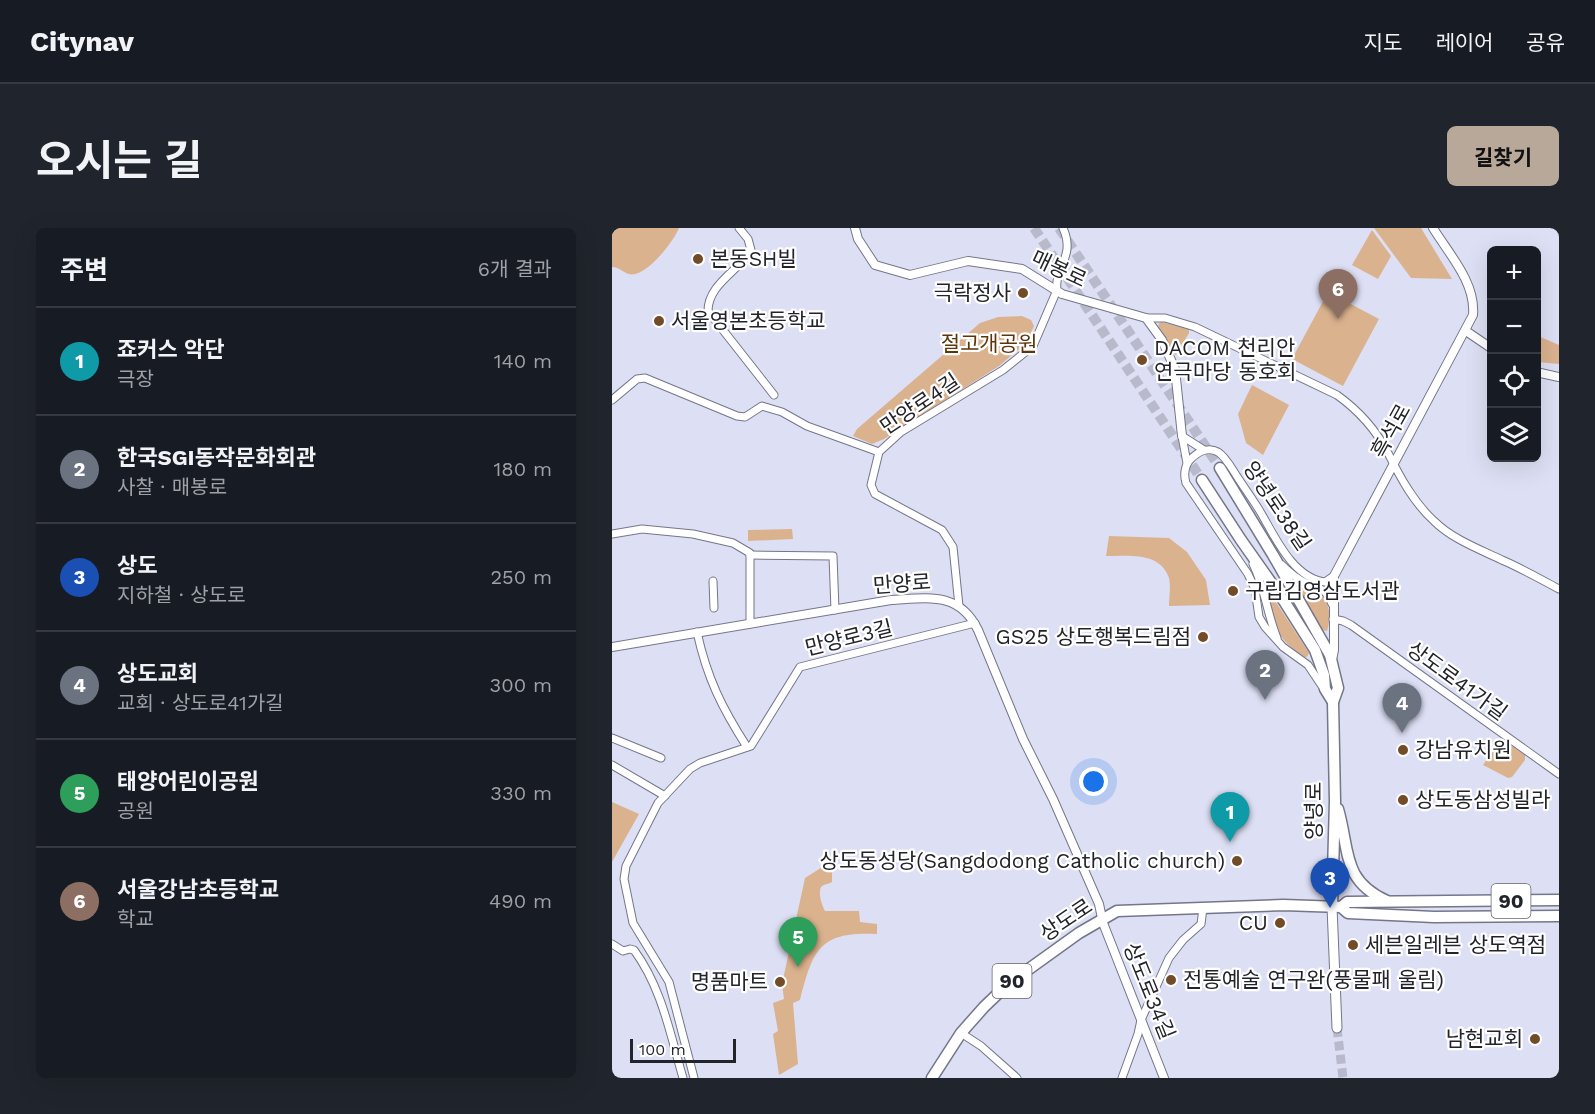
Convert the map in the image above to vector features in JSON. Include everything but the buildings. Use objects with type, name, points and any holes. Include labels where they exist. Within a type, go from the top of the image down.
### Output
[{"type":"main road","name":"양녕로","points":[[1220,468],[1273,555],[1332,660],[1338,688],[1333,702],[1337,1028]]},
{"type":"main road","points":[[1202,480],[1315,650],[1324,675],[1325,689],[1333,702]]},
{"type":"main road","points":[[1335,801],[1343,827],[1348,862],[1354,874],[1368,890],[1393,903]]},
{"type":"main road","name":"상도로","points":[[1337,907],[1347,902],[1559,900]]},
{"type":"main road","name":"상도로","points":[[932,1078],[961,1033],[1008,984],[1102,918],[1117,911],[1283,905],[1337,907],[1348,913],[1434,917],[1559,916]]},
{"type":"street","points":[[738,228],[748,239],[751,250],[745,261],[713,292],[708,302],[708,311],[774,395]]},
{"type":"street","name":"매봉로","points":[[855,228],[858,239],[875,265],[910,275],[968,261],[1022,269],[1062,294],[1146,318]]},
{"type":"street","name":"만양로4길","points":[[959,606],[953,547],[942,530],[875,494],[871,485],[872,475],[879,452],[901,432],[1003,370],[1033,346],[1057,290],[1056,280],[1066,261],[1067,246],[1063,228]]},
{"type":"street","name":"흑석로","points":[[1332,660],[1334,576],[1473,315],[1473,298],[1466,280],[1433,228]]},
{"type":"street","points":[[1146,318],[1162,340],[1175,369],[1187,465]]},
{"type":"street","points":[[1146,318],[1165,318],[1196,327],[1337,395],[1368,423],[1388,452],[1409,490],[1434,522],[1485,553],[1559,590]]},
{"type":"street","points":[[1466,331],[1487,345]]},
{"type":"street","points":[[1541,373],[1559,377]]},
{"type":"street","points":[[612,400],[637,379],[645,378],[736,416],[745,417],[762,406],[782,412],[807,426],[879,452]]},
{"type":"street","name":"양녕로38길","points":[[1182,436],[1204,450],[1214,450],[1220,453],[1261,513],[1286,555],[1322,585]]},
{"type":"street","points":[[1204,450],[1194,456],[1187,465],[1184,476],[1186,483],[1248,574],[1255,589],[1259,616],[1265,627],[1281,645],[1308,665],[1325,689]]},
{"type":"street","points":[[612,534],[642,529],[693,534],[733,543],[750,553],[750,624]]},
{"type":"street","points":[[1240,540],[1260,579],[1270,619],[1281,645]]},
{"type":"street","points":[[750,555],[832,556],[835,610]]},
{"type":"street","points":[[1273,555],[1294,575],[1308,584],[1322,585],[1334,576]]},
{"type":"street","points":[[713,581],[714,608]]},
{"type":"street","points":[[1322,585],[1332,604]]},
{"type":"street","name":"만양로","points":[[612,647],[891,600],[925,598],[944,600],[959,606],[971,615],[975,623],[1023,739],[1053,799],[1099,904],[1102,918]]},
{"type":"street","name":"상도로41가길","points":[[1333,619],[1351,625],[1559,774]]},
{"type":"street","name":"만양로3길","points":[[747,747],[751,746],[800,667],[975,623]]},
{"type":"street","points":[[694,1078],[669,982],[633,923],[624,879],[626,866],[658,803],[690,769],[700,763],[747,747],[720,702],[704,664],[697,632]]},
{"type":"street","points":[[612,738],[661,758]]},
{"type":"street","points":[[612,765],[665,796]]},
{"type":"street","points":[[1122,1078],[1141,1020],[1169,958],[1183,940],[1202,924],[1203,908]]},
{"type":"street","name":"상도로34길","points":[[1102,918],[1164,1078]]},
{"type":"street","points":[[612,944],[623,951],[634,950],[653,980],[683,1078]]},
{"type":"street","points":[[961,1033],[981,1046],[1017,1078]]},
{"type":"green space","points":[[612,228],[679,228],[665,250],[651,265],[636,274],[629,274],[612,267]]},
{"type":"green space","points":[[1374,228],[1421,228],[1452,279],[1411,278]]},
{"type":"green space","points":[[1372,230],[1391,256],[1378,279],[1352,265]]},
{"type":"green space","points":[[1328,292],[1379,319],[1343,386],[1292,359]]},
{"type":"green space","name":"절고개공원","points":[[1022,316],[1031,320],[1034,326],[1027,342],[999,366],[884,439],[872,444],[853,436],[857,429],[980,323],[998,317]]},
{"type":"green space","points":[[1159,323],[1189,329],[1176,355],[1158,329]]},
{"type":"green space","points":[[1541,337],[1559,345],[1559,364],[1541,362]]},
{"type":"green space","points":[[1252,385],[1289,405],[1263,455],[1246,443],[1238,414]]},
{"type":"green space","points":[[792,529],[793,539],[748,541],[748,530]]},
{"type":"green space","points":[[1109,536],[1169,538],[1187,552],[1206,580],[1210,605],[1169,606],[1170,581],[1165,569],[1151,559],[1142,557],[1106,556]]},
{"type":"green space","points":[[1299,584],[1315,590],[1325,600],[1329,614],[1327,631],[1322,630],[1298,588]]},
{"type":"green space","points":[[1270,593],[1309,653],[1307,657],[1294,649],[1278,632],[1271,617],[1268,596]]},
{"type":"green space","points":[[1509,744],[1525,755],[1525,760],[1512,777],[1508,778],[1483,765],[1494,749],[1499,752],[1505,750]]},
{"type":"green space","points":[[612,802],[639,814],[612,862]]},
{"type":"green space","points":[[827,864],[832,868],[832,882],[822,886],[820,891],[825,911],[859,911],[860,922],[877,924],[877,934],[842,936],[831,940],[815,956],[809,968],[800,1000],[793,1003],[798,1064],[779,1075],[773,1034],[778,1031],[773,1003],[784,999],[782,984],[805,878]]},
{"type":"tunnel","points":[[1034,228],[1202,480]]},
{"type":"tunnel","points":[[1059,228],[1220,468]]},
{"type":"tunnel","points":[[1337,1028],[1343,1078]]},
{"type":"place","name":"본동SH빌","points":[[698,259]]},
{"type":"place","name":"극락정사","points":[[1023,293]]},
{"type":"place","name":"서울강남초등학교","points":[[1338,319]]},
{"type":"place","name":"서울영본초등학교","points":[[659,321]]},
{"type":"place","name":"DACOM 천리안 연극마당 동호회","points":[[1142,360]]},
{"type":"place","name":"구립김영삼도서관","points":[[1233,591]]},
{"type":"place","name":"GS25 상도행복드림점","points":[[1203,637]]},
{"type":"place","name":"한국SGI동작문화회관","points":[[1265,700]]},
{"type":"place","name":"상도교회","points":[[1402,733]]},
{"type":"place","name":"강남유치원","points":[[1403,750]]},
{"type":"place","name":"상도동삼성빌라","points":[[1403,800]]},
{"type":"place","name":"죠커스 악단","points":[[1230,842]]},
{"type":"place","name":"상도동성당(Sangdodong Catholic church)","points":[[1237,861]]},
{"type":"place","name":"상도","points":[[1330,908]]},
{"type":"place","name":"CU","points":[[1280,923]]},
{"type":"place","name":"세븐일레븐 상도역점","points":[[1353,945]]},
{"type":"place","name":"태양어린이공원","points":[[798,967]]},
{"type":"place","name":"전통예술 연구완(풍물패 울림)","points":[[1171,980]]},
{"type":"place","name":"명품마트","points":[[780,982]]},
{"type":"place","name":"남현교회","points":[[1535,1039]]}]
